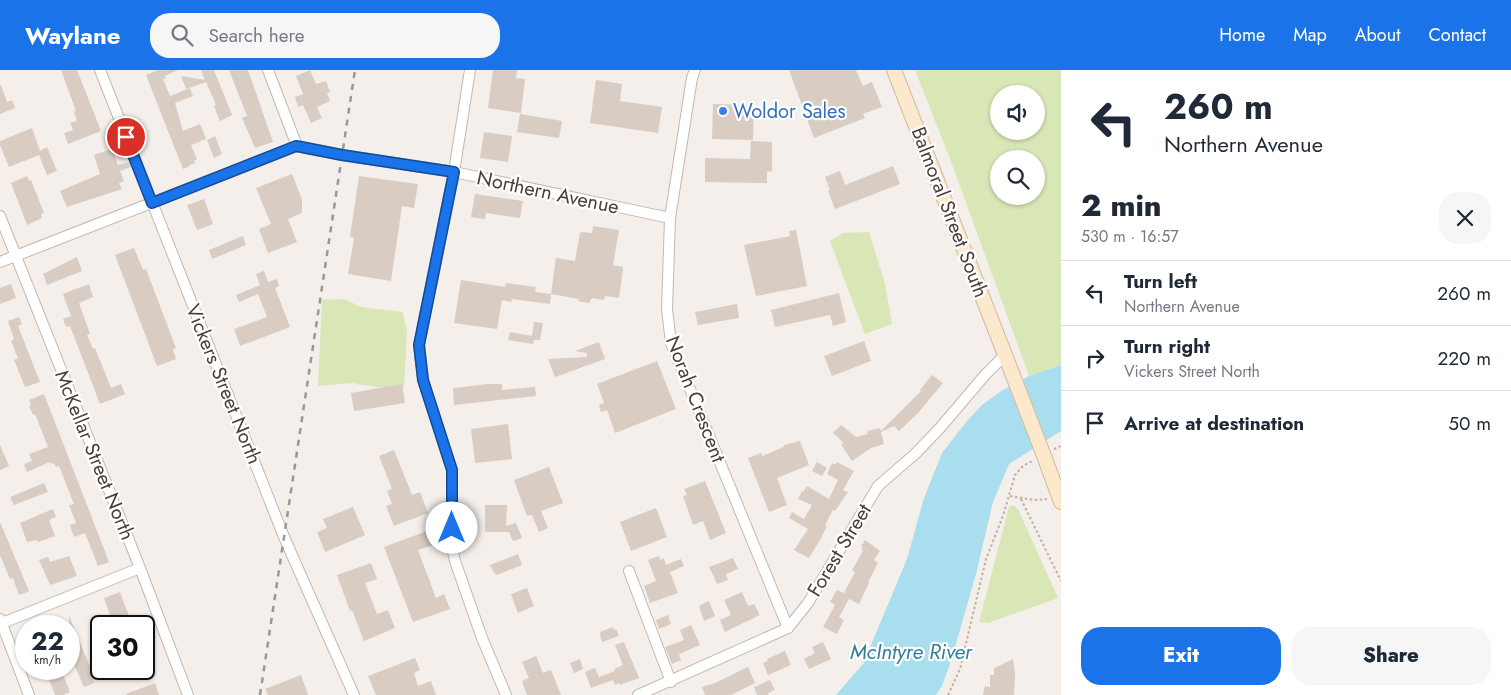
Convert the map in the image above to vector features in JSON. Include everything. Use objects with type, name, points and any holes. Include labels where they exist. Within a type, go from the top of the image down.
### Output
[{"type":"main road","name":"Balmoral Street South","points":[[894,70],[1045,454],[1060,499]]},
{"type":"street","name":"Vickers Street North","points":[[100,70],[284,537],[354,695]]},
{"type":"street","points":[[0,262],[296,146],[268,70]]},
{"type":"street","points":[[470,70],[454,172],[419,345],[423,380],[452,470],[452,547],[455,561],[482,638],[506,695]]},
{"type":"street","name":"Norah Crescent","points":[[695,70],[692,78],[670,218],[666,309],[670,343],[788,628]]},
{"type":"street","name":"Northern Avenue","points":[[296,146],[454,172],[670,218]]},
{"type":"street","name":"McKellar Street North","points":[[0,216],[140,568],[188,695]]},
{"type":"street","name":"Forest Street","points":[[638,695],[671,682],[788,628],[808,603],[878,486],[934,434],[985,374],[1005,355]]},
{"type":"street","points":[[29,695],[1,622],[140,568]]},
{"type":"street","points":[[629,572],[671,682]]},
{"type":"path","points":[[948,695],[960,670],[986,559],[1003,516],[1015,475],[1023,466],[1061,446]]},
{"type":"path","points":[[1009,495],[1021,499],[1060,499]]},
{"type":"path","points":[[1021,499],[1061,581]]},
{"type":"green space","points":[[915,70],[1061,70],[1061,365],[1029,376],[949,156]]},
{"type":"green space","points":[[869,232],[885,284],[892,324],[865,334],[830,241],[843,233]]},
{"type":"green space","points":[[344,299],[361,307],[403,312],[407,332],[404,387],[396,390],[352,383],[318,386],[322,300]]},
{"type":"green space","points":[[1013,505],[1018,509],[1058,598],[988,623],[979,622],[1009,507]]},
{"type":"water","name":"McIntyre River","points":[[1061,365],[1061,431],[1009,464],[993,502],[976,574],[951,661],[942,686],[936,695],[836,695],[863,664],[907,559],[924,498],[942,453],[982,405],[1001,391],[1029,376]]},
{"type":"building","points":[[61,70],[77,70],[101,131],[68,144],[64,133],[73,130],[70,123],[77,121],[74,112],[76,111]]},
{"type":"building","points":[[158,70],[178,70],[165,76],[166,78],[163,79],[170,96],[190,88],[193,96],[175,103],[183,131],[200,124],[206,139],[191,145],[197,159],[194,161],[195,163],[183,169],[146,75]]},
{"type":"building","points":[[201,70],[214,70],[232,115],[220,121],[214,106],[216,105],[206,82],[186,89],[181,76],[205,80]]},
{"type":"building","points":[[229,70],[248,70],[273,142],[255,148],[242,118],[247,116]]},
{"type":"building","points":[[310,70],[316,84],[326,81],[330,92],[327,93],[330,101],[317,107],[322,118],[311,123],[303,105],[298,107],[295,97],[303,94],[296,76]]},
{"type":"building","points":[[493,70],[517,70],[516,78],[525,79],[521,113],[488,108]]},
{"type":"building","points":[[789,70],[856,70],[863,86],[872,82],[882,107],[863,114],[865,118],[814,138]]},
{"type":"building","points":[[596,80],[622,84],[620,101],[662,107],[658,133],[590,123]]},
{"type":"building","points":[[0,86],[7,102],[12,100],[15,108],[0,114]]},
{"type":"building","points":[[713,104],[754,105],[753,140],[712,139]]},
{"type":"building","points":[[520,114],[562,121],[559,138],[517,132]]},
{"type":"building","points":[[32,128],[40,151],[47,147],[57,171],[47,175],[39,155],[9,167],[0,141]]},
{"type":"building","points":[[484,132],[512,136],[508,162],[480,158]]},
{"type":"building","points":[[215,136],[222,154],[214,158],[207,140]]},
{"type":"building","points":[[751,141],[772,142],[772,172],[767,171],[767,183],[705,182],[705,158],[750,159]]},
{"type":"building","points":[[112,149],[118,165],[129,162],[131,167],[120,171],[124,181],[119,183],[122,189],[67,207],[60,191],[100,174],[94,155]]},
{"type":"building","points":[[893,166],[900,184],[835,209],[825,177],[840,171],[845,185]]},
{"type":"building","points":[[292,174],[302,199],[302,213],[288,219],[297,242],[268,253],[259,229],[271,224],[256,188]]},
{"type":"building","points":[[27,176],[29,181],[31,180],[44,213],[41,214],[42,218],[27,225],[11,183]]},
{"type":"building","points":[[359,176],[418,184],[414,208],[402,206],[391,281],[348,274],[354,238],[350,237]]},
{"type":"building","points":[[475,194],[523,201],[520,218],[486,213],[485,219],[471,217]]},
{"type":"building","points":[[204,199],[213,224],[197,230],[187,205]]},
{"type":"building","points":[[593,226],[619,230],[613,265],[623,267],[619,298],[605,296],[604,300],[592,298],[589,303],[578,301],[579,299],[551,294],[556,258],[575,261],[580,233],[592,233]]},
{"type":"building","points":[[796,230],[807,286],[756,296],[744,245],[790,236],[789,231]]},
{"type":"building","points":[[243,236],[246,245],[212,259],[209,250]]},
{"type":"building","points":[[134,248],[143,270],[146,269],[176,348],[173,350],[176,359],[157,366],[115,255]]},
{"type":"building","points":[[77,257],[82,271],[47,285],[43,274]]},
{"type":"building","points":[[264,271],[268,282],[277,279],[279,286],[275,288],[290,327],[240,346],[234,329],[267,317],[258,294],[239,302],[236,295],[260,285],[256,274]]},
{"type":"building","points":[[461,280],[505,287],[506,283],[536,287],[535,292],[551,294],[550,304],[512,299],[511,302],[502,300],[497,329],[454,323]]},
{"type":"building","points":[[11,284],[16,298],[0,304],[0,288]]},
{"type":"building","points":[[89,284],[93,297],[79,303],[90,334],[87,335],[93,349],[95,348],[111,388],[121,384],[125,394],[100,404],[70,326],[66,327],[63,319],[71,316],[63,294]]},
{"type":"building","points":[[839,293],[846,322],[833,326],[830,315],[775,327],[771,310]]},
{"type":"building","points":[[737,304],[739,318],[698,325],[695,312]]},
{"type":"building","points":[[19,317],[22,324],[18,326],[40,382],[25,387],[14,360],[18,358],[11,341],[14,339],[8,321]]},
{"type":"building","points":[[534,322],[543,323],[540,340],[534,340],[533,344],[508,340],[510,332],[532,336]]},
{"type":"building","points":[[864,341],[871,361],[832,376],[824,356]]},
{"type":"building","points":[[599,342],[605,359],[555,377],[548,359],[587,357],[587,353],[575,351]]},
{"type":"building","points":[[657,361],[676,409],[615,433],[607,410],[601,412],[599,405],[604,403],[597,384]]},
{"type":"building","points":[[932,375],[943,383],[918,413],[899,431],[894,426],[881,432],[884,444],[871,448],[852,461],[841,444],[844,443],[833,433],[841,425],[856,437],[868,434],[867,431],[880,428],[881,431],[922,390],[919,391]]},
{"type":"building","points":[[402,384],[405,403],[354,411],[351,393]]},
{"type":"building","points":[[502,384],[502,390],[535,387],[536,396],[454,405],[454,388]]},
{"type":"building","points":[[44,394],[109,562],[98,566],[85,533],[74,537],[70,525],[76,523],[69,505],[74,504],[59,466],[56,467],[54,463],[51,464],[50,462],[27,472],[24,464],[32,461],[29,454],[48,447],[35,414],[33,415],[29,406],[31,405],[29,400]]},
{"type":"building","points":[[508,424],[512,459],[475,463],[471,429]]},
{"type":"building","points":[[800,441],[809,465],[777,478],[787,505],[769,512],[748,458],[761,453],[762,456],[784,447],[784,445]]},
{"type":"building","points":[[0,445],[9,466],[0,470]]},
{"type":"building","points":[[394,450],[412,495],[420,492],[428,513],[394,526],[386,506],[392,504],[387,491],[392,489],[379,456]]},
{"type":"building","points":[[817,462],[827,468],[822,476],[812,471]]},
{"type":"building","points":[[837,462],[854,471],[843,490],[848,492],[835,511],[833,510],[821,538],[809,558],[794,550],[808,529],[789,518],[792,512],[804,519],[812,505],[798,499],[807,486],[829,499],[838,480],[827,474],[832,463],[835,465]]},
{"type":"building","points":[[549,467],[563,503],[541,511],[548,528],[539,532],[532,515],[527,516],[514,480]]},
{"type":"building","points":[[705,481],[726,533],[710,540],[703,521],[693,525],[683,496],[687,495],[684,489]]},
{"type":"building","points":[[44,483],[48,492],[14,505],[10,497]]},
{"type":"building","points":[[485,505],[507,505],[506,526],[516,523],[522,538],[513,541],[509,532],[485,532]]},
{"type":"building","points":[[353,507],[365,535],[325,552],[317,532],[327,528],[323,519]]},
{"type":"building","points":[[656,508],[667,537],[631,551],[620,522]]},
{"type":"building","points":[[53,509],[56,517],[49,520],[55,536],[38,542],[37,540],[27,542],[20,523]]},
{"type":"building","points":[[0,522],[29,591],[19,595],[13,578],[10,579],[0,555]]},
{"type":"building","points":[[427,531],[433,545],[418,550],[436,598],[444,594],[450,609],[413,622],[384,547]]},
{"type":"building","points":[[865,540],[880,551],[874,560],[878,563],[859,604],[849,599],[839,617],[844,620],[837,634],[823,627],[835,605],[830,602],[837,590],[844,593],[855,572],[852,570],[863,551],[861,546]]},
{"type":"building","points":[[518,554],[522,565],[497,575],[494,573],[490,565]]},
{"type":"building","points":[[69,556],[77,576],[50,585],[39,560],[48,557],[50,562]]},
{"type":"building","points":[[659,556],[660,560],[664,558],[666,565],[681,559],[684,566],[670,572],[678,593],[650,603],[644,586],[656,581],[648,560]]},
{"type":"building","points":[[733,558],[738,569],[726,574],[728,580],[717,584],[709,567]]},
{"type":"building","points":[[371,563],[377,579],[365,583],[377,614],[388,610],[395,628],[364,641],[352,610],[350,611],[337,575]]},
{"type":"building","points":[[527,588],[534,606],[518,613],[511,594]]},
{"type":"building","points":[[120,592],[129,615],[110,615],[104,598]]},
{"type":"building","points":[[742,592],[748,606],[754,604],[760,615],[725,632],[720,620],[731,615],[724,600]]},
{"type":"building","points":[[709,601],[715,616],[704,621],[699,606]]},
{"type":"building","points":[[668,615],[671,624],[659,629],[656,620]]},
{"type":"building","points":[[691,625],[700,645],[679,654],[681,660],[672,664],[665,647],[684,640],[680,630]]},
{"type":"building","points":[[613,627],[619,636],[602,642],[600,632]]},
{"type":"building","points":[[80,642],[90,667],[90,680],[93,680],[94,683],[84,687],[80,678]]},
{"type":"building","points":[[624,642],[639,678],[620,685],[619,683],[615,685],[613,680],[591,688],[585,672],[595,668],[599,677],[615,671],[614,669],[623,665],[615,645]]},
{"type":"building","points":[[823,642],[831,659],[809,669],[804,659],[815,653],[812,647]]},
{"type":"building","points":[[785,651],[791,665],[768,675],[763,663],[768,661],[767,659]]},
{"type":"building","points":[[536,656],[543,673],[551,670],[561,695],[527,695],[522,681],[529,678],[522,662]]},
{"type":"building","points":[[415,658],[420,670],[414,673],[418,686],[431,681],[436,695],[376,695],[368,676]]},
{"type":"building","points":[[580,659],[583,669],[574,673],[570,663]]},
{"type":"building","points":[[1013,659],[1015,674],[1014,695],[983,695],[985,686],[990,687],[990,675],[994,675],[994,668]]},
{"type":"building","points":[[748,667],[755,683],[731,695],[705,695],[702,687],[715,683]]},
{"type":"building","points":[[301,675],[308,695],[268,695],[265,689]]},
{"type":"building","points":[[49,680],[65,680],[70,692],[63,695],[55,695]]},
{"type":"building","points":[[770,680],[775,690],[768,693],[769,695],[757,695],[754,687]]},
{"type":"building","points":[[155,683],[159,695],[126,695],[126,694]]},
{"type":"railway","points":[[260,695],[355,70]]},
{"type":"place","name":"Woldor Sales","points":[[723,111]]},
{"type":"route","points":[[126,137],[152,203],[296,146],[454,172],[419,345],[423,380],[452,470],[452,528]]}]
